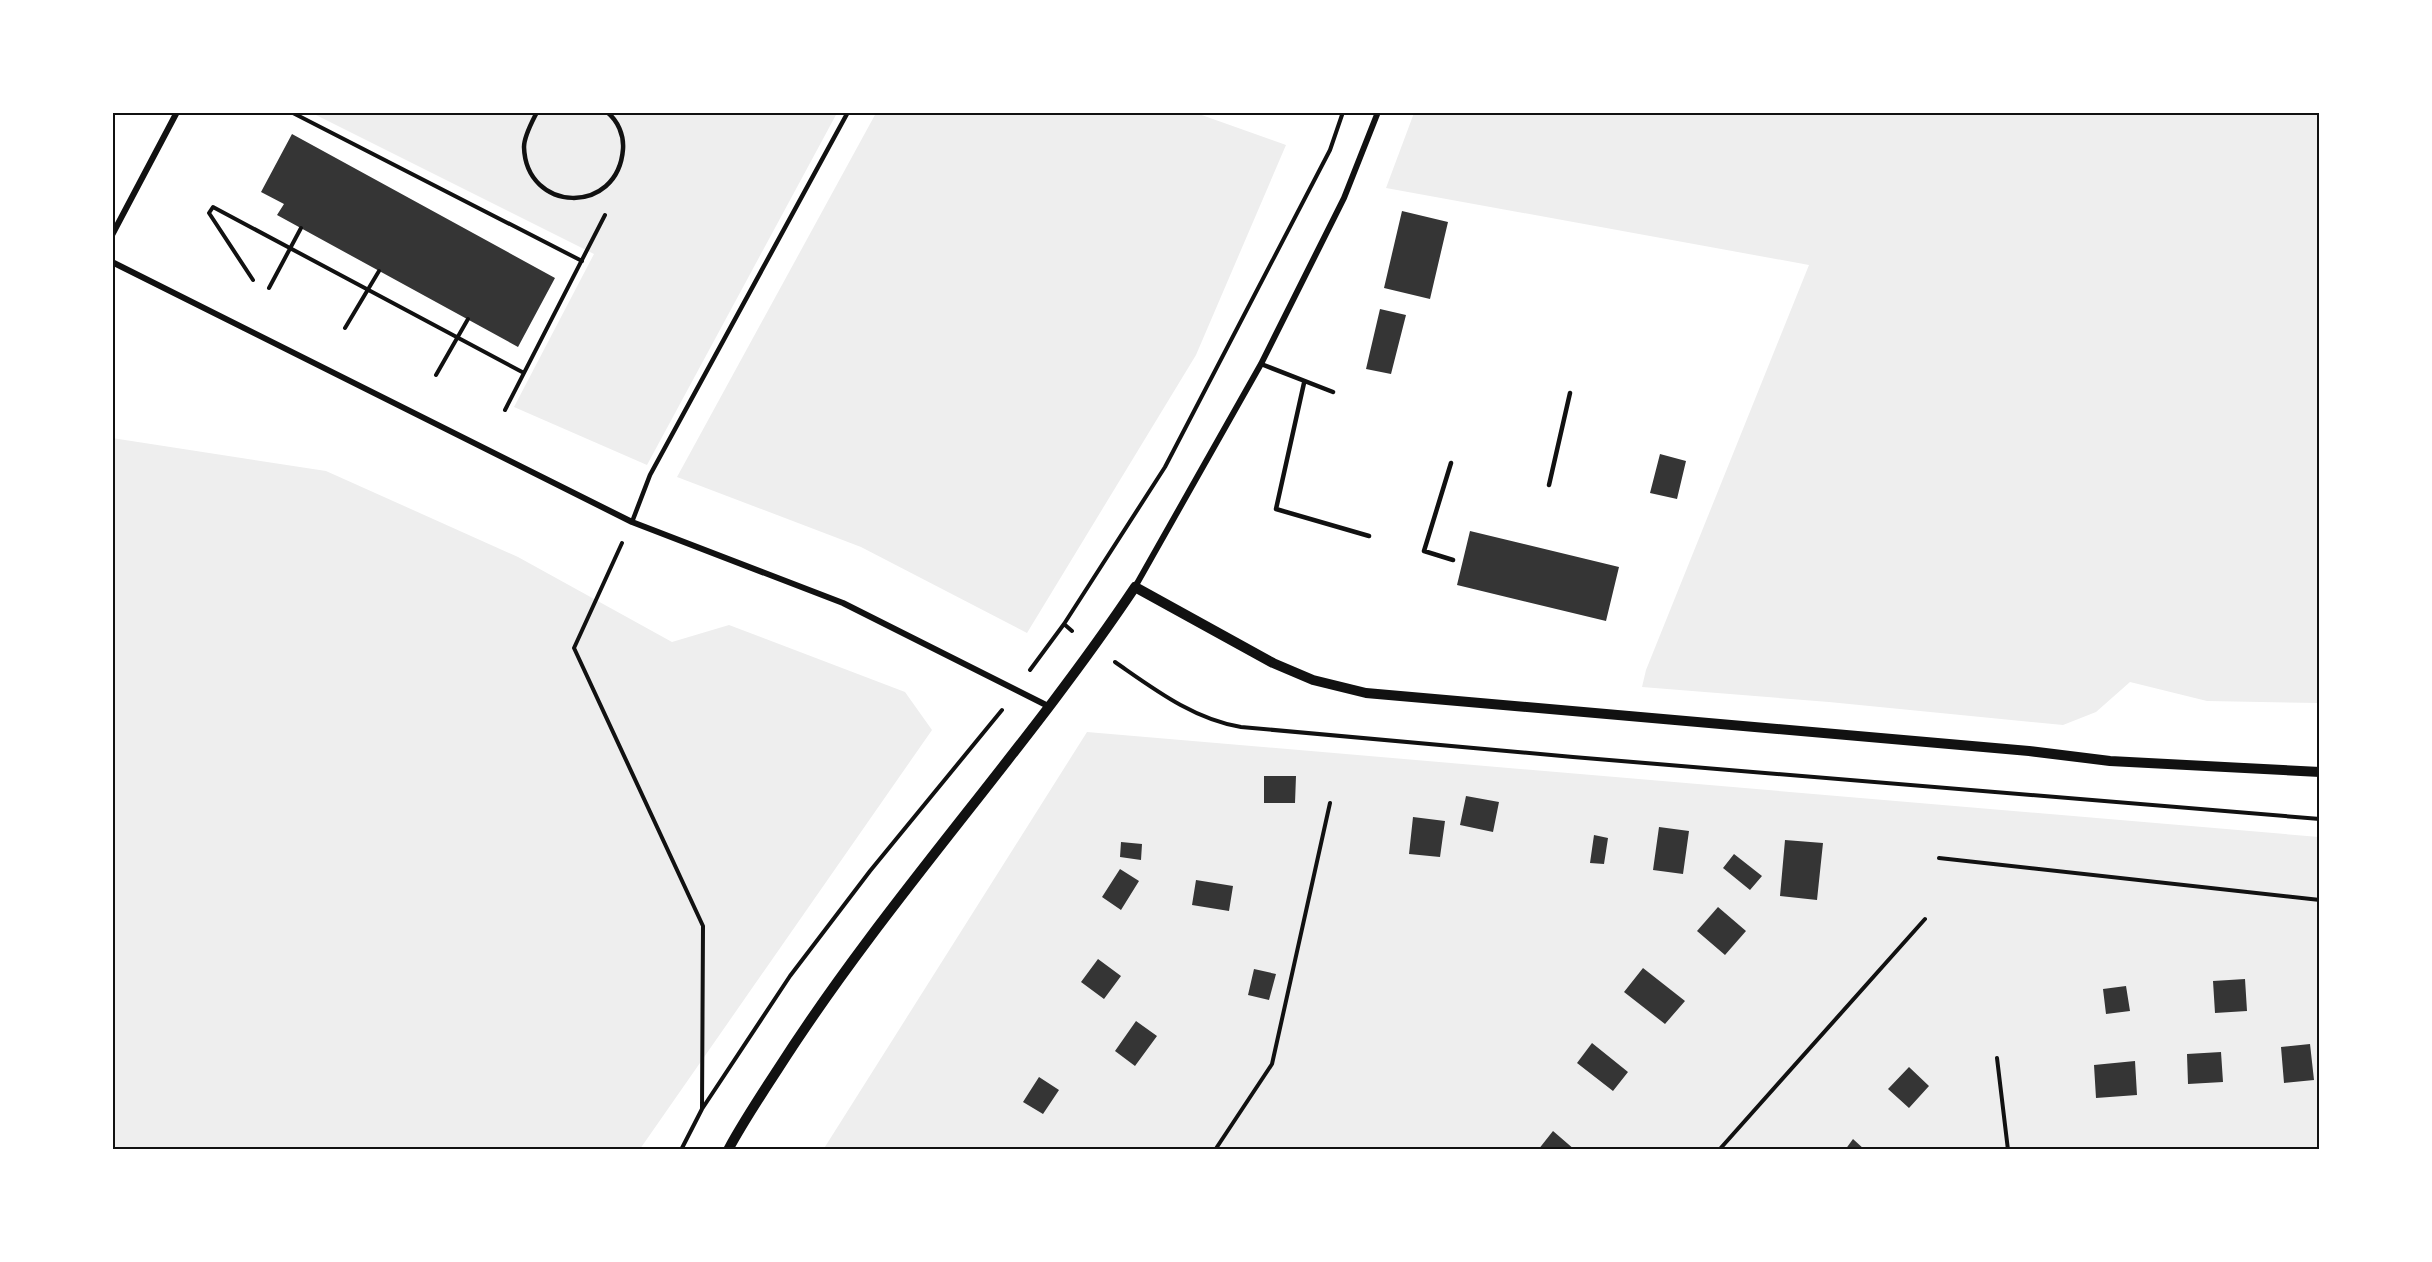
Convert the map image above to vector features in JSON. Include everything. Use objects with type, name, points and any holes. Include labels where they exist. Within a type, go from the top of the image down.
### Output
[{"type":"street","points":[[112,235],[177,112]]},
{"type":"street","points":[[728,1149],[825,996],[906,889],[1050,707],[1095,647],[1135,587],[1261,364],[1344,198],[1378,112]]},
{"type":"street","points":[[112,262],[632,522],[843,603],[1050,707]]},
{"type":"street","points":[[1135,587],[1273,663],[1313,680],[1366,693],[2110,760],[2319,772]]},
{"type":"lane","points":[[537,112],[524,146],[528,169],[543,188],[565,198],[588,197],[609,184],[622,164],[624,140],[614,118],[607,112]]},
{"type":"lane","points":[[632,522],[650,475],[848,112]]},
{"type":"lane","points":[[1261,364],[1333,392]]},
{"type":"lane","points":[[1304,382],[1276,510],[1370,536]]},
{"type":"lane","points":[[1549,486],[1570,393]]},
{"type":"lane","points":[[1451,463],[1424,551],[1453,560]]},
{"type":"path","points":[[291,112],[582,261]]},
{"type":"path","points":[[681,1149],[702,1109],[790,976],[870,871],[999,715],[1064,624],[1165,468],[1330,150],[1343,112]]},
{"type":"path","points":[[505,410],[614,197],[609,184]]},
{"type":"path","points":[[253,280],[210,213],[213,207],[524,373]]},
{"type":"path","points":[[268,288],[301,228]]},
{"type":"path","points":[[345,328],[379,271]]},
{"type":"path","points":[[436,375],[468,319]]},
{"type":"path","points":[[632,522],[574,648],[703,926],[702,1109]]},
{"type":"path","points":[[1095,647],[1162,696],[1218,723],[1241,727],[2319,819]]},
{"type":"path","points":[[1215,1149],[1272,1064],[1330,802]]},
{"type":"path","points":[[1939,858],[2319,900]]},
{"type":"path","points":[[1719,1149],[1924,919]]},
{"type":"path","points":[[1997,1058],[2008,1149]]},
{"type":"shaded area","points":[[312,113],[837,113],[647,465],[514,407],[594,254]]},
{"type":"shaded area","points":[[876,113],[1196,113],[1286,145],[1196,355],[1027,633],[861,547],[677,477]]},
{"type":"shaded area","points":[[1414,113],[2319,113],[2319,703],[2207,701],[2130,682],[2096,712],[2063,725],[1829,702],[1642,687],[1646,670],[1809,265],[1386,188]]},
{"type":"shaded area","points":[[112,438],[326,471],[518,557],[672,642],[729,625],[905,692],[932,730],[640,1149],[113,1149]]},
{"type":"shaded area","points":[[1087,732],[2319,837],[2319,1149],[823,1150]]},
{"type":"building","points":[[292,134],[555,278],[518,347],[277,215],[284,204],[261,192]]},
{"type":"building","points":[[1402,211],[1448,222],[1430,299],[1384,288]]},
{"type":"building","points":[[1380,309],[1406,315],[1391,374],[1366,369]]},
{"type":"building","points":[[1660,454],[1686,461],[1677,499],[1650,493]]},
{"type":"building","points":[[1470,531],[1619,567],[1606,621],[1457,585]]},
{"type":"building","points":[[1264,776],[1296,776],[1295,803],[1264,803]]},
{"type":"building","points":[[1466,796],[1499,802],[1493,832],[1460,825]]},
{"type":"building","points":[[1413,817],[1445,821],[1440,857],[1409,854]]},
{"type":"building","points":[[1659,827],[1689,831],[1683,874],[1653,870]]},
{"type":"building","points":[[1594,835],[1608,838],[1604,864],[1590,863]]},
{"type":"building","points":[[1785,840],[1823,843],[1817,900],[1780,896]]},
{"type":"building","points":[[1121,842],[1142,844],[1141,860],[1120,857]]},
{"type":"building","points":[[1734,854],[1762,876],[1750,890],[1723,868]]},
{"type":"building","points":[[1120,869],[1139,881],[1121,910],[1102,897]]},
{"type":"building","points":[[1196,880],[1233,886],[1229,911],[1192,905]]},
{"type":"building","points":[[1718,907],[1746,931],[1725,955],[1697,931]]},
{"type":"building","points":[[1098,959],[1121,976],[1104,999],[1081,982]]},
{"type":"building","points":[[1643,968],[1685,1001],[1665,1024],[1624,992]]},
{"type":"building","points":[[1254,969],[1276,974],[1269,1000],[1248,995]]},
{"type":"building","points":[[2245,979],[2247,1011],[2215,1013],[2213,981]]},
{"type":"building","points":[[2126,986],[2130,1011],[2106,1014],[2103,989]]},
{"type":"building","points":[[1136,1021],[1157,1036],[1135,1066],[1115,1051]]},
{"type":"building","points":[[1592,1043],[1628,1072],[1613,1091],[1577,1063]]},
{"type":"building","points":[[2310,1044],[2314,1080],[2284,1083],[2281,1047]]},
{"type":"building","points":[[2221,1052],[2223,1082],[2188,1084],[2187,1054]]},
{"type":"building","points":[[2135,1061],[2137,1095],[2096,1098],[2094,1065]]},
{"type":"building","points":[[1909,1067],[1929,1086],[1909,1108],[1888,1089]]},
{"type":"building","points":[[1039,1077],[1059,1090],[1043,1114],[1023,1102]]},
{"type":"building","points":[[1553,1131],[1575,1150],[1538,1150]]},
{"type":"building","points":[[1853,1139],[1865,1150],[1845,1150]]}]
